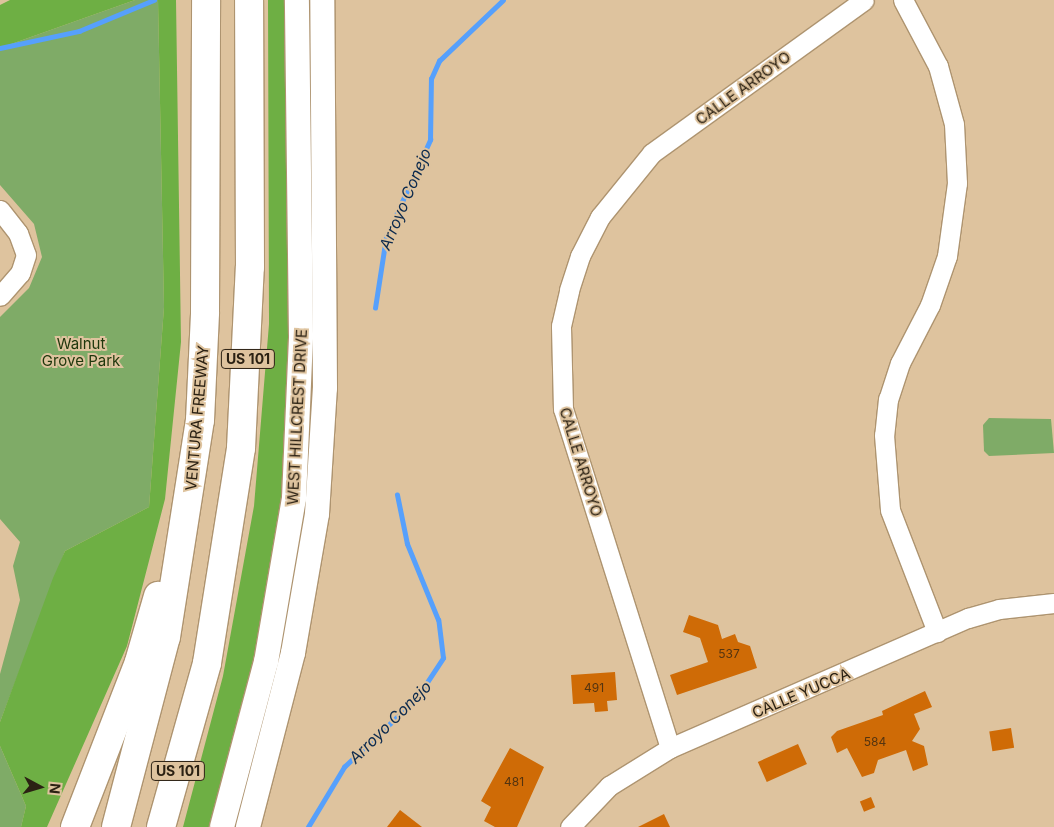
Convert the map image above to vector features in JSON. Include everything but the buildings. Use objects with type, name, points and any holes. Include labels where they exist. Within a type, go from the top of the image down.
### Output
[{"type":"highway","name":"VENTURA FREEWAY","points":[[116,827],[143,736],[182,558],[200,420],[205,312],[206,0]]},
{"type":"highway","name":"US 101","points":[[161,827],[195,714],[232,521],[247,370],[249,0]]},
{"type":"highway","points":[[75,827],[106,754],[154,611],[168,550],[190,356],[205,312]]},
{"type":"highway","points":[[172,827],[195,714]]},
{"type":"main road","name":"WEST HILLCREST DRIVE","points":[[222,827],[266,662],[294,498],[301,336],[297,0]]},
{"type":"main road","name":"WEST HILLCREST DRIVE","points":[[248,827],[293,653],[317,514],[325,388],[322,0]]},
{"type":"street","name":"CALLE ARROYO","points":[[670,748],[564,409],[561,326],[569,290],[580,256],[600,217],[652,153],[864,0]]},
{"type":"street","points":[[903,0],[938,66],[954,124],[957,183],[947,256],[930,305],[900,363],[888,399],[884,435],[890,510],[937,632]]},
{"type":"street","points":[[0,210],[18,233],[26,256],[20,273],[0,296]]},
{"type":"street","name":"CALLE YUCCA","points":[[570,827],[609,786],[670,748],[937,632],[998,609],[1054,603]]},
{"type":"green space","points":[[10,0],[135,0],[0,48],[0,5]]},
{"type":"green space","name":"Walnut Grove Park","points":[[135,0],[158,0],[164,307],[149,507],[65,551],[0,722],[0,674],[20,600],[13,566],[20,542],[0,519],[0,317],[29,288],[42,257],[34,224],[0,185],[0,48]]},
{"type":"green space","points":[[158,0],[176,0],[181,342],[165,499],[127,646],[47,827],[21,827],[26,806],[0,746],[0,722],[53,578],[65,551],[149,507],[164,307]]},
{"type":"green space","points":[[268,0],[285,0],[287,243],[293,377],[290,451],[268,609],[212,827],[183,827],[223,676],[254,506],[269,324]]},
{"type":"green space","points":[[989,418],[1051,419],[1054,453],[989,456],[984,451],[983,425]]},
{"type":"green space","points":[[0,746],[26,806],[21,827],[0,827]]},
{"type":"waterway","points":[[0,48],[79,31],[154,0]]},
{"type":"waterway","name":"Arroyo Conejo","points":[[375,308],[386,237],[430,140],[431,79],[439,61],[503,0]]},
{"type":"waterway","name":"Arroyo Conejo","points":[[308,827],[344,767],[416,699],[443,658],[438,620],[407,544],[397,495]]}]
